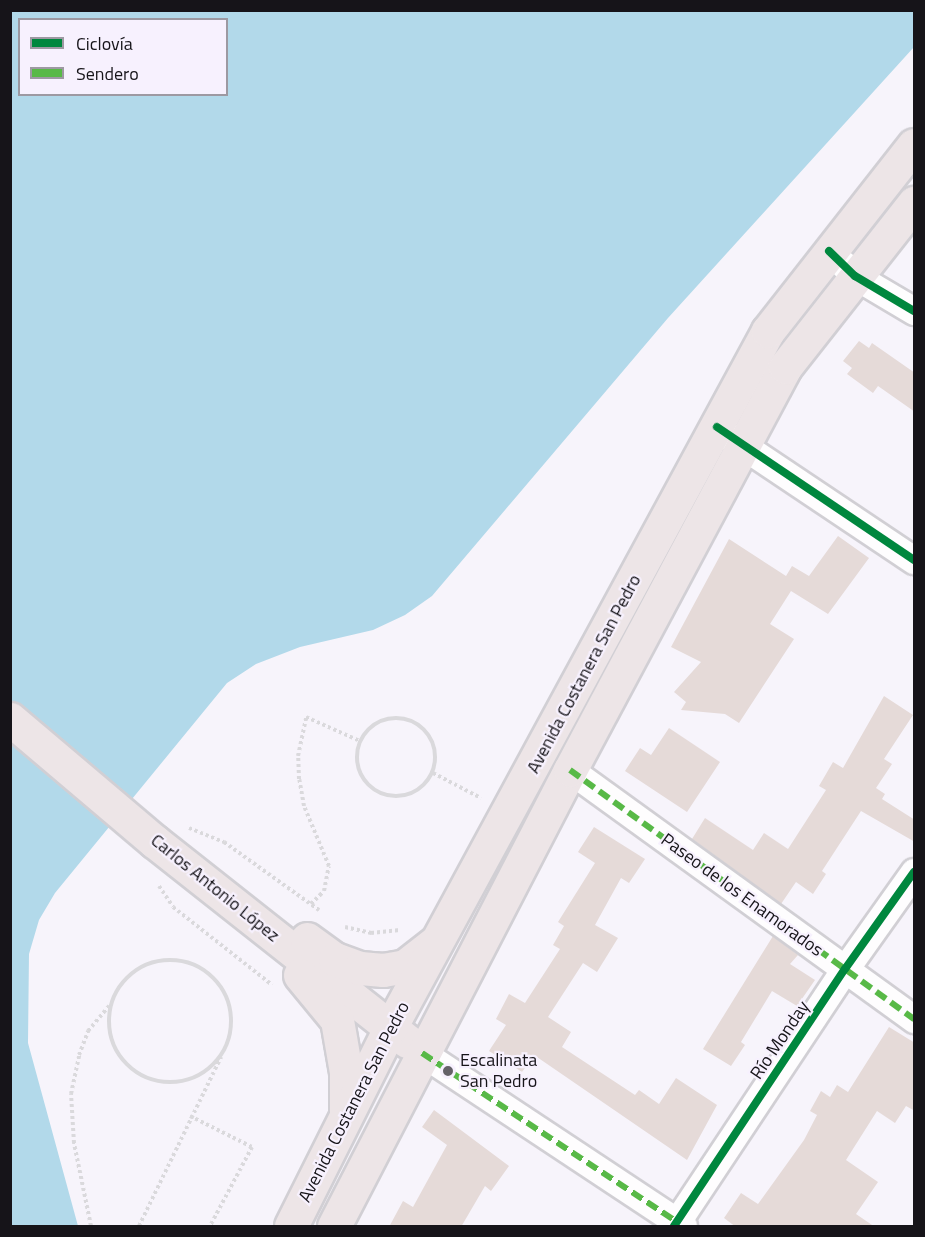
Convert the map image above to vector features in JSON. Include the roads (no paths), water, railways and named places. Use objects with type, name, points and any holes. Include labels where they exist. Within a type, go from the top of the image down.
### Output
[{"type":"main road","name":"Avenida Costanera San Pedro","points":[[291,1227],[390,1028],[768,331],[915,145]]},
{"type":"main road","name":"Avenida Costanera San Pedro","points":[[334,1227],[570,770],[785,367],[915,203]]},
{"type":"main road","name":"Carlos Antonio López","points":[[10,719],[422,1053]]},
{"type":"main road","points":[[147,832],[207,867],[334,959],[360,968],[383,970],[405,966],[444,932]]},
{"type":"main road","points":[[147,832],[191,886],[291,966],[326,1004],[337,1020],[346,1072],[348,1102],[342,1126]]},
{"type":"street","points":[[829,251],[855,276],[915,311]]},
{"type":"street","points":[[717,427],[742,447],[915,560]]},
{"type":"street","name":"Paseo de los Enamorados","points":[[570,770],[915,1019]]},
{"type":"street","name":"Río Monday","points":[[678,1225],[844,969],[915,872]]},
{"type":"street","points":[[422,1053],[678,1225]]},
{"type":"water","points":[[10,11],[914,11],[914,47],[668,318],[432,596],[405,615],[373,630],[300,647],[256,664],[227,683],[55,893],[39,920],[29,954],[28,1043],[78,1226],[11,1226]]},
{"type":"place","name":"Escalinata San Pedro","points":[[448,1071]]}]
